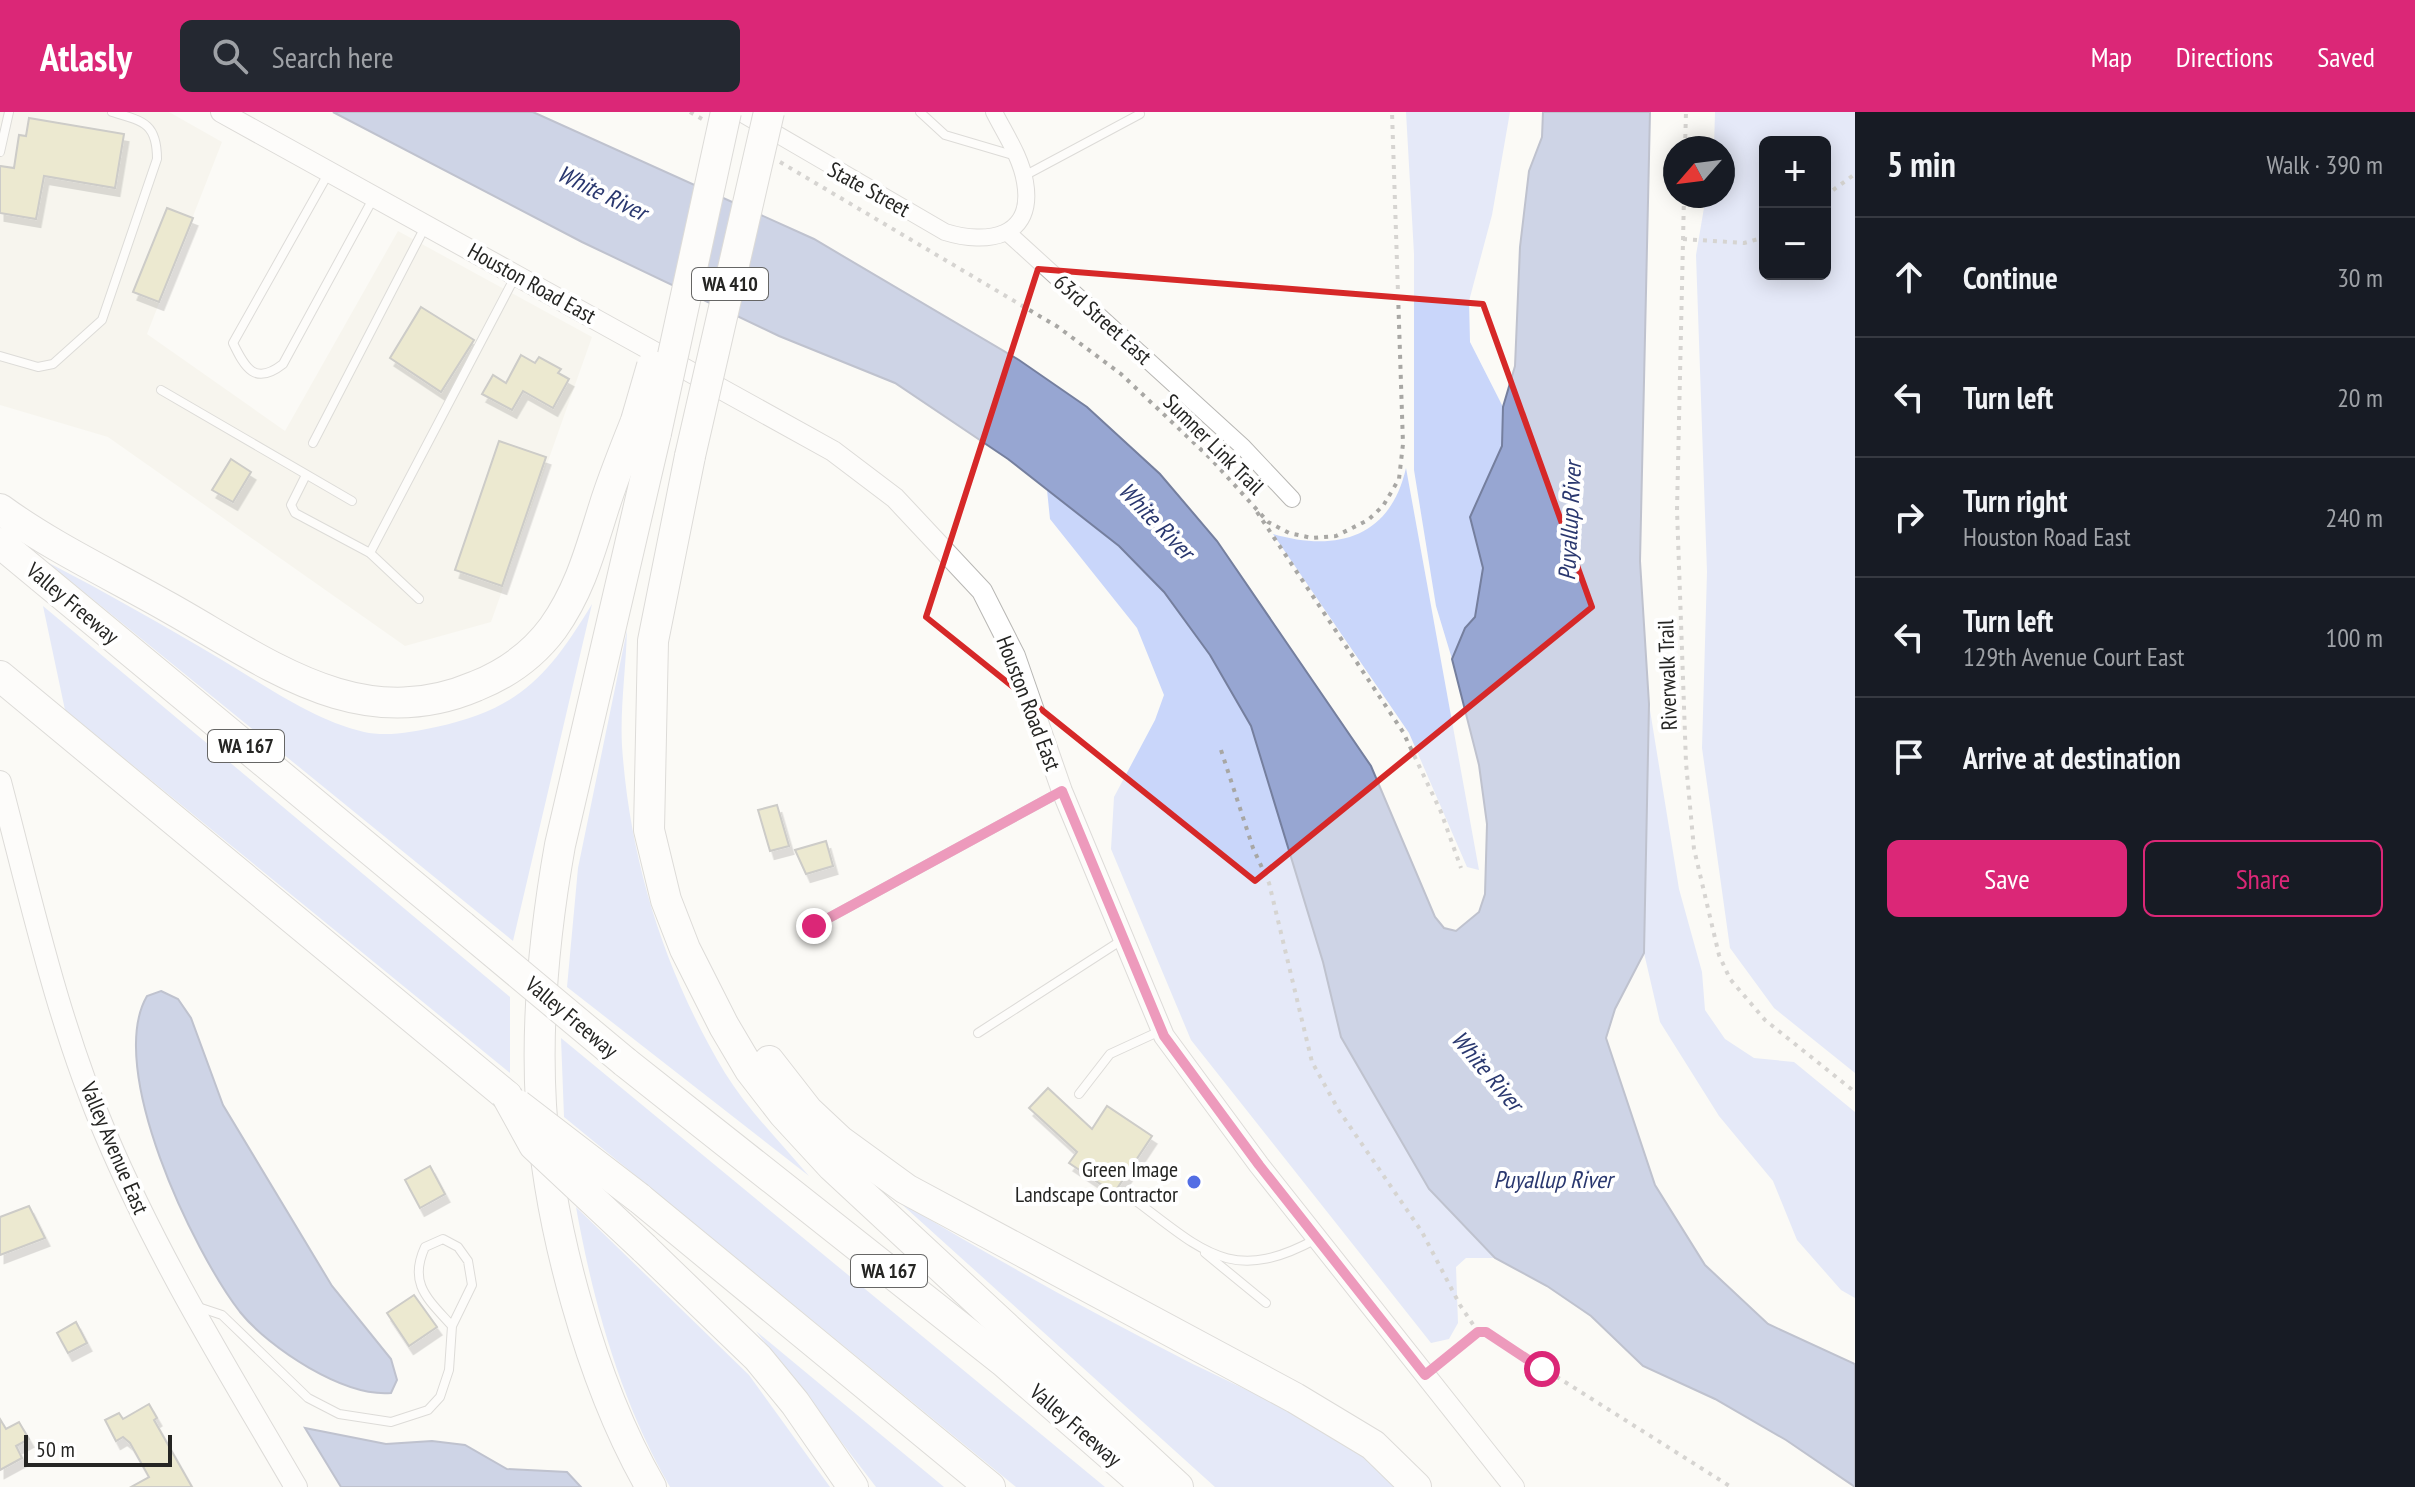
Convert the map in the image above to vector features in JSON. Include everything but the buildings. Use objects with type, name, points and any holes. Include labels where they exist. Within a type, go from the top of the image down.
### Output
[{"type":"highway","name":"WA 410","points":[[650,736],[653,641],[690,456],[769,112]]},
{"type":"highway","points":[[651,1487],[610,1399],[585,1326],[556,1208],[541,1104],[542,1004],[550,904],[664,324],[700,224],[721,119]]},
{"type":"highway","points":[[7,526],[296,679],[358,701],[414,704],[456,696],[496,679],[534,650],[552,630],[575,597],[646,427]]},
{"type":"highway","name":"Valley Freeway","points":[[7,526],[30,566],[625,1062],[1004,1362],[1147,1487]]},
{"type":"highway","points":[[0,676],[507,1096],[639,1198],[990,1487]]},
{"type":"highway","points":[[650,736],[649,830],[666,900],[685,949],[750,1070],[784,1114],[832,1166],[1178,1487]]},
{"type":"highway","points":[[650,736],[661,783],[664,826],[703,943],[747,1028],[808,1111],[852,1150],[906,1189],[1295,1398],[1373,1445],[1416,1487]]},
{"type":"highway","points":[[507,1096],[534,1145],[758,1358],[795,1403],[853,1487]]},
{"type":"main road","name":"Valley Avenue East","points":[[0,782],[80,1064],[133,1196],[190,1304],[296,1487]]},
{"type":"street","name":"Houston Road East","points":[[221,112],[833,451],[895,498],[982,591],[1015,656],[1062,791],[1161,1030],[1208,1098],[1514,1487]]},
{"type":"street","name":"State Street","points":[[739,112],[945,232],[979,239],[1008,233]]},
{"type":"street","points":[[994,112],[1017,156],[1024,177],[1023,210],[1008,233]]},
{"type":"street","name":"63rd Street East","points":[[1008,233],[1243,447],[1292,499]]},
{"type":"lane","points":[[0,152],[9,112]]},
{"type":"lane","points":[[0,356],[38,367],[53,364],[102,320],[157,159],[157,140],[151,129],[140,120],[112,112]]},
{"type":"lane","points":[[920,112],[945,135],[1017,156]]},
{"type":"lane","points":[[1024,177],[1140,114]]},
{"type":"lane","points":[[329,171],[233,343],[244,367],[258,374],[271,374],[283,364],[375,196]]},
{"type":"lane","points":[[313,443],[426,224]]},
{"type":"lane","points":[[370,553],[516,274]]},
{"type":"lane","points":[[161,390],[352,501]]},
{"type":"lane","points":[[306,475],[291,505],[295,513],[370,553],[419,599]]},
{"type":"lane","points":[[814,926],[1062,791]]},
{"type":"lane","points":[[978,1033],[1122,940]]},
{"type":"lane","points":[[1079,1094],[1110,1054],[1161,1030]]},
{"type":"lane","points":[[1136,1201],[1266,1303]]},
{"type":"lane","points":[[1202,1250],[1246,1262],[1261,1261],[1276,1259],[1317,1238]]},
{"type":"lane","points":[[190,1304],[222,1315],[308,1398],[339,1414],[391,1422],[428,1410],[440,1397],[449,1370],[452,1326],[472,1285],[468,1261],[458,1247],[443,1239],[425,1247],[417,1264],[418,1283],[427,1299],[452,1326]]},
{"type":"path","points":[[690,112],[721,119]]},
{"type":"path","name":"Sumner Link Trail","points":[[778,162],[1058,327],[1121,374],[1211,459],[1268,522],[1289,533],[1312,538],[1350,532],[1383,506],[1399,479],[1403,444],[1392,112]]},
{"type":"path","points":[[1685,136],[1686,112]]},
{"type":"path","points":[[1831,192],[1855,174]]},
{"type":"path","name":"Riverwalk Trail","points":[[1684,208],[1677,510],[1686,763],[1694,849],[1719,955],[1730,979],[1765,1020],[1855,1092]]},
{"type":"path","points":[[1683,239],[1744,243],[1759,239]]},
{"type":"path","points":[[1254,506],[1271,537],[1403,732],[1441,812],[1461,868]]},
{"type":"path","points":[[1221,750],[1253,848],[1269,883],[1312,1062],[1338,1109],[1422,1232],[1460,1305],[1478,1332]]},
{"type":"path","points":[[1425,1375],[1478,1332],[1486,1332],[1731,1487]]},
{"type":"highlighted area","points":[[1038,269],[1483,304],[1592,607],[1255,881],[926,617]]},
{"type":"shaded area","points":[[0,112],[169,112],[222,142],[147,334],[285,431],[398,231],[592,337],[491,622],[405,646],[108,437],[0,405]]},
{"type":"shaded area","points":[[1406,112],[1510,112],[1492,215],[1469,301],[1470,342],[1503,407],[1502,446],[1470,517],[1483,568],[1475,617],[1465,628],[1452,659],[1436,606],[1414,470],[1414,254]]},
{"type":"shaded area","points":[[1715,112],[1855,112],[1855,1073],[1774,1008],[1730,948],[1702,748],[1707,572],[1696,255],[1704,208],[1735,208],[1735,136],[1714,136]]},
{"type":"shaded area","points":[[1406,468],[1479,870],[1467,867],[1409,733],[1273,534],[1318,541],[1338,540],[1357,534],[1373,525],[1387,511]]},
{"type":"shaded area","points":[[1047,490],[1119,546],[1164,591],[1210,655],[1251,726],[1323,962],[1341,1037],[1429,1189],[1495,1258],[1466,1258],[1456,1267],[1458,1323],[1449,1339],[1431,1343],[1191,1040],[1111,849],[1114,797],[1155,720],[1164,695],[1137,628],[1050,519]]},
{"type":"shaded area","points":[[47,562],[157,622],[308,711],[345,727],[381,734],[436,727],[490,710],[511,699],[546,669],[592,604],[513,941]]},
{"type":"shaded area","points":[[43,606],[510,997],[510,1073],[65,710]]},
{"type":"shaded area","points":[[627,630],[622,717],[626,789],[642,874],[654,916],[685,996],[725,1073],[754,1113],[809,1176],[567,987],[578,868]]},
{"type":"shaded area","points":[[1649,704],[1679,889],[1702,972],[1705,1010],[1725,1039],[1754,1058],[1794,1062],[1855,1112],[1855,1298],[1841,1290],[1797,1240],[1773,1181],[1719,1116],[1660,1022],[1644,953]]},
{"type":"shaded area","points":[[561,1038],[1105,1487],[1016,1487],[564,1117]]},
{"type":"shaded area","points":[[897,1200],[1076,1302],[1329,1433],[1381,1469],[1398,1487],[1215,1487]]},
{"type":"shaded area","points":[[576,1207],[749,1375],[830,1487],[670,1487],[623,1387],[600,1315]]},
{"type":"shaded area","points":[[756,1331],[944,1487],[876,1487]]},
{"type":"water","points":[[333,112],[533,112],[814,239],[1019,360],[1087,407],[1160,474],[1217,541],[1371,766],[1435,917],[1444,928],[1456,931],[1479,912],[1485,894],[1487,824],[1479,765],[1452,659],[1465,628],[1475,617],[1483,568],[1470,517],[1502,446],[1503,407],[1515,366],[1520,247],[1529,171],[1542,137],[1543,112],[1650,112],[1640,561],[1649,704],[1644,953],[1615,1009],[1606,1038],[1655,1185],[1705,1265],[1768,1324],[1855,1364],[1855,1487],[1786,1440],[1715,1399],[1643,1366],[1591,1316],[1547,1286],[1495,1258],[1429,1189],[1341,1037],[1323,962],[1251,726],[1210,655],[1164,592],[1119,546],[1008,459],[895,383],[779,336],[582,242]]},
{"type":"water","points":[[161,991],[178,999],[191,1018],[223,1105],[332,1286],[391,1359],[397,1380],[391,1393],[352,1387],[309,1368],[253,1326],[221,1284],[179,1204],[146,1112],[137,1067],[137,1028],[147,996]]},
{"type":"water","points":[[305,1428],[386,1444],[432,1441],[465,1445],[507,1469],[567,1472],[581,1487],[341,1487]]},
{"type":"place","name":"Green Image Landscape Contractor","points":[[1194,1182]]},
{"type":"route","points":[[814,926],[1062,791],[1133,969],[1164,1036],[1259,1165],[1425,1375],[1478,1332],[1486,1332],[1542,1369]]},
{"type":"water label","name":"White River","points":[[602,193]]},
{"type":"water label","name":"White River","points":[[1156,521]]},
{"type":"water label","name":"Puyallup River","points":[[1570,521]]},
{"type":"water label","name":"White River","points":[[1487,1071]]},
{"type":"water label","name":"Puyallup River","points":[[1553,1180]]}]
